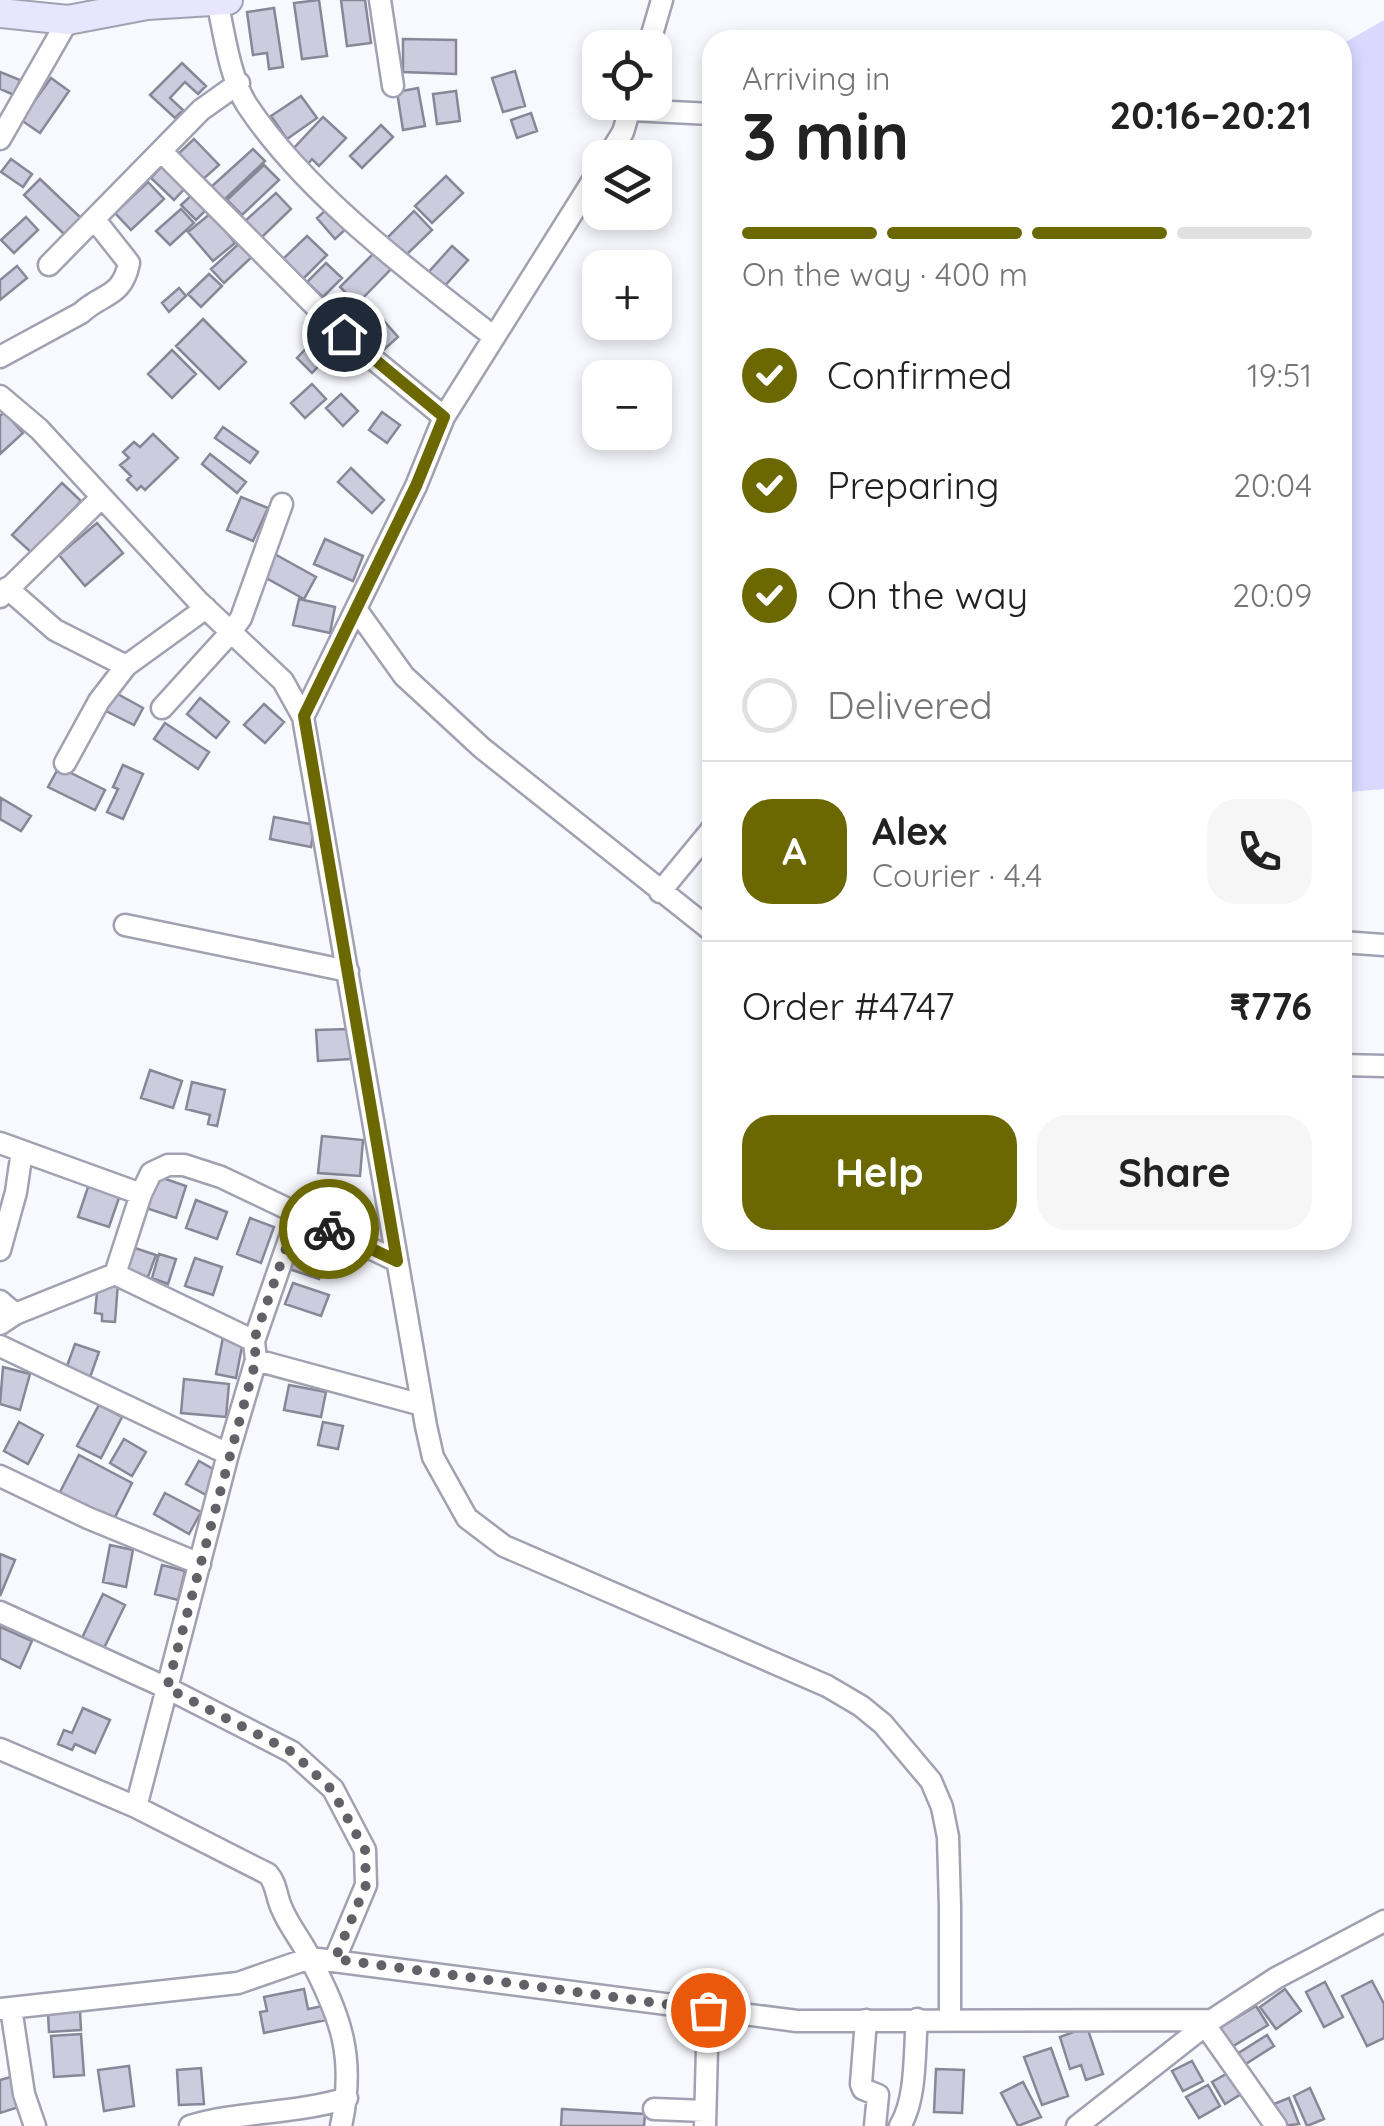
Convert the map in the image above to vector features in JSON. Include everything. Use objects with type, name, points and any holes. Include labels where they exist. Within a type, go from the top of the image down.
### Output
[{"type":"main road","points":[[0,13],[35,9],[68,20],[147,5],[228,0]]},
{"type":"street","points":[[380,0],[393,86]]},
{"type":"street","points":[[653,30],[662,0]]},
{"type":"street","points":[[217,1],[245,102],[303,172],[412,273],[494,337]]},
{"type":"street","points":[[0,139],[68,20]]},
{"type":"street","points":[[49,265],[202,110],[238,82]]},
{"type":"street","points":[[672,110],[702,113]]},
{"type":"street","points":[[162,152],[344,334],[444,417]]},
{"type":"street","points":[[304,716],[416,486],[444,417],[582,198]]},
{"type":"street","points":[[0,357],[110,298],[127,276],[129,264],[94,220]]},
{"type":"street","points":[[0,396],[39,429],[206,608],[283,681],[304,716],[422,1406],[433,1457],[467,1518],[504,1546],[827,1686],[883,1724],[937,1794],[948,1836],[950,2019]]},
{"type":"street","points":[[102,497],[4,592],[55,630],[126,666]]},
{"type":"street","points":[[162,708],[231,632],[251,594],[282,504]]},
{"type":"street","points":[[65,763],[99,701],[126,666],[206,608]]},
{"type":"street","points":[[356,609],[404,676],[482,748],[702,924]]},
{"type":"street","points":[[660,892],[702,841]]},
{"type":"street","points":[[125,924],[348,972]]},
{"type":"street","points":[[1352,943],[1384,945]]},
{"type":"street","points":[[1352,1065],[1384,1066]]},
{"type":"street","points":[[0,1142],[141,1194]]},
{"type":"street","points":[[0,1250],[16,1192],[22,1151]]},
{"type":"street","points":[[115,1274],[150,1172],[168,1165],[184,1165],[221,1177],[397,1261]]},
{"type":"street","points":[[136,1807],[255,1350],[298,1214]]},
{"type":"street","points":[[5,1313],[115,1274],[255,1350],[422,1406]]},
{"type":"street","points":[[0,1346],[228,1454]]},
{"type":"street","points":[[0,1476],[88,1518],[200,1564]]},
{"type":"street","points":[[0,1612],[167,1688],[292,1752],[332,1790],[365,1850],[366,1885],[335,1959]]},
{"type":"street","points":[[0,1748],[136,1807],[274,1880],[281,1908],[310,1958],[345,2037],[347,2098],[341,2126]]},
{"type":"street","points":[[1077,2126],[1208,2022],[1276,1978],[1384,1921]]},
{"type":"street","points":[[35,2126],[5,2009],[238,1983],[310,1958],[797,2021],[1208,2022]]},
{"type":"street","points":[[654,2110],[705,2119],[708,2010]]},
{"type":"street","points":[[866,2020],[861,2084],[878,2096],[875,2126]]},
{"type":"street","points":[[900,2126],[906,2116],[917,2020]]},
{"type":"street","points":[[1208,2022],[1276,2126]]},
{"type":"street","points":[[190,2126],[226,2116],[326,2105],[347,2098]]},
{"type":"shaded area","points":[[1384,20],[1384,789],[1352,792],[1352,38]]},
{"type":"building","points":[[319,0],[327,56],[302,59],[294,3]]},
{"type":"building","points":[[341,0],[365,0],[371,43],[347,46]]},
{"type":"building","points":[[274,8],[283,67],[269,69],[267,53],[253,55],[247,12]]},
{"type":"building","points":[[403,39],[456,40],[456,74],[403,72]]},
{"type":"building","points":[[182,63],[206,86],[198,94],[185,82],[170,98],[183,110],[175,118],[150,95]]},
{"type":"building","points":[[515,71],[525,106],[503,112],[492,78]]},
{"type":"building","points":[[0,72],[20,80],[14,95],[0,89]]},
{"type":"building","points":[[51,78],[69,91],[40,133],[21,120]]},
{"type":"building","points":[[418,88],[425,126],[403,130],[397,92]]},
{"type":"building","points":[[456,91],[460,121],[437,124],[433,94]]},
{"type":"building","points":[[301,96],[317,118],[287,139],[271,116]]},
{"type":"building","points":[[531,113],[537,131],[517,138],[511,120]]},
{"type":"building","points":[[323,117],[346,138],[319,166],[312,159],[308,164],[293,149]]},
{"type":"building","points":[[381,125],[393,137],[362,168],[350,156]]},
{"type":"building","points":[[194,139],[219,165],[201,181],[177,155]]},
{"type":"building","points":[[253,149],[265,161],[224,200],[211,187]]},
{"type":"building","points":[[11,159],[32,174],[23,187],[1,172]]},
{"type":"building","points":[[165,163],[188,185],[174,200],[151,178]]},
{"type":"building","points":[[264,165],[279,180],[242,215],[227,200]]},
{"type":"building","points":[[446,176],[463,193],[432,223],[415,206]]},
{"type":"building","points":[[40,179],[81,218],[64,234],[24,195]]},
{"type":"building","points":[[148,182],[164,199],[131,230],[115,213]]},
{"type":"building","points":[[196,191],[210,206],[196,220],[181,205]]},
{"type":"building","points":[[276,193],[291,209],[261,238],[245,221]]},
{"type":"building","points":[[328,208],[346,229],[335,239],[317,218]]},
{"type":"building","points":[[181,209],[194,223],[170,245],[156,231]]},
{"type":"building","points":[[414,211],[432,230],[404,257],[386,239]]},
{"type":"building","points":[[211,213],[235,243],[213,261],[188,232]]},
{"type":"building","points":[[26,217],[38,230],[14,253],[1,240]]},
{"type":"building","points":[[307,236],[327,255],[301,281],[281,261]]},
{"type":"building","points":[[243,240],[256,253],[224,283],[211,269]]},
{"type":"building","points":[[452,246],[468,260],[442,289],[426,275]]},
{"type":"building","points":[[376,251],[393,267],[357,304],[340,287]]},
{"type":"building","points":[[326,263],[342,278],[323,297],[307,282]]},
{"type":"building","points":[[17,266],[27,278],[0,300],[0,280]]},
{"type":"building","points":[[209,274],[222,286],[201,307],[188,294]]},
{"type":"building","points":[[179,288],[186,296],[169,312],[162,303]]},
{"type":"building","points":[[203,319],[246,362],[219,389],[176,346]]},
{"type":"building","points":[[384,321],[398,337],[378,355],[363,340]]},
{"type":"building","points":[[327,327],[342,341],[312,373],[297,358]]},
{"type":"building","points":[[172,350],[196,374],[172,398],[148,374]]},
{"type":"building","points":[[312,384],[326,399],[305,418],[291,403]]},
{"type":"building","points":[[341,394],[358,411],[343,426],[326,408]]},
{"type":"building","points":[[4,412],[23,433],[0,454],[0,416]]},
{"type":"building","points":[[382,412],[400,425],[387,443],[369,430]]},
{"type":"building","points":[[223,427],[258,452],[250,463],[215,438]]},
{"type":"building","points":[[153,434],[178,458],[145,490],[141,486],[137,490],[120,465],[129,458],[123,452],[134,442],[140,447]]},
{"type":"building","points":[[210,454],[246,482],[237,493],[202,464]]},
{"type":"building","points":[[351,468],[384,500],[372,513],[338,482]]},
{"type":"building","points":[[62,483],[81,501],[32,553],[12,535]]},
{"type":"building","points":[[241,497],[268,508],[253,541],[227,530]]},
{"type":"building","points":[[97,523],[123,553],[85,586],[59,555]]},
{"type":"building","points":[[325,539],[363,556],[353,581],[314,564]]},
{"type":"building","points":[[271,552],[316,577],[304,599],[259,574]]},
{"type":"building","points":[[299,599],[335,607],[330,633],[293,625]]},
{"type":"building","points":[[114,692],[143,708],[134,725],[104,710]]},
{"type":"building","points":[[200,698],[229,722],[216,738],[187,714]]},
{"type":"building","points":[[264,704],[284,722],[265,743],[244,725]]},
{"type":"building","points":[[165,723],[209,752],[198,769],[154,739]]},
{"type":"building","points":[[123,765],[143,774],[123,819],[107,812],[118,789],[113,787]]},
{"type":"building","points":[[59,767],[105,790],[95,810],[48,787]]},
{"type":"building","points":[[1,798],[31,816],[21,831],[0,819]]},
{"type":"building","points":[[274,817],[315,825],[311,847],[270,839]]},
{"type":"building","points":[[349,1029],[351,1059],[318,1061],[316,1030]]},
{"type":"building","points":[[150,1070],[182,1081],[173,1108],[141,1098]]},
{"type":"building","points":[[192,1082],[225,1090],[217,1126],[208,1124],[210,1115],[186,1109]]},
{"type":"building","points":[[322,1136],[363,1140],[360,1176],[318,1173]]},
{"type":"building","points":[[154,1175],[186,1186],[176,1218],[143,1207]]},
{"type":"building","points":[[89,1184],[120,1195],[109,1227],[78,1217]]},
{"type":"building","points":[[196,1200],[227,1212],[217,1239],[186,1228]]},
{"type":"building","points":[[250,1218],[274,1227],[261,1263],[237,1254]]},
{"type":"building","points":[[298,1235],[330,1246],[319,1279],[286,1268]]},
{"type":"building","points":[[129,1246],[156,1255],[148,1277],[121,1268]]},
{"type":"building","points":[[159,1254],[176,1259],[168,1284],[152,1278]]},
{"type":"building","points":[[195,1258],[222,1267],[213,1295],[185,1286]]},
{"type":"building","points":[[98,1282],[118,1283],[115,1322],[102,1321],[102,1314],[95,1313]]},
{"type":"building","points":[[293,1283],[329,1295],[321,1316],[285,1304]]},
{"type":"building","points":[[223,1337],[243,1341],[236,1378],[216,1374]]},
{"type":"building","points":[[75,1344],[99,1352],[88,1383],[64,1374]]},
{"type":"building","points":[[3,1367],[30,1374],[20,1410],[0,1404]]},
{"type":"building","points":[[184,1379],[229,1384],[226,1417],[181,1413]]},
{"type":"building","points":[[289,1385],[326,1392],[321,1417],[284,1410]]},
{"type":"building","points":[[99,1405],[122,1417],[101,1458],[77,1446]]},
{"type":"building","points":[[19,1422],[43,1435],[28,1464],[4,1451]]},
{"type":"building","points":[[323,1422],[343,1426],[338,1449],[318,1445]]},
{"type":"building","points":[[124,1439],[146,1452],[132,1476],[110,1463]]},
{"type":"building","points":[[79,1455],[132,1483],[113,1521],[59,1494]]},
{"type":"building","points":[[199,1461],[220,1473],[208,1496],[186,1484]]},
{"type":"building","points":[[165,1493],[201,1512],[189,1534],[154,1514]]},
{"type":"building","points":[[110,1545],[133,1550],[126,1587],[103,1582]]},
{"type":"building","points":[[0,1554],[15,1560],[0,1596]]},
{"type":"building","points":[[162,1565],[185,1571],[178,1600],[155,1594]]},
{"type":"building","points":[[103,1594],[125,1605],[104,1648],[82,1638]]},
{"type":"building","points":[[0,1627],[32,1641],[20,1668],[0,1658]]},
{"type":"building","points":[[83,1708],[110,1720],[95,1753],[75,1744],[72,1750],[58,1744],[64,1730],[72,1733]]},
{"type":"building","points":[[1372,1981],[1384,2004],[1384,2038],[1367,2046],[1342,1996]]},
{"type":"building","points":[[1325,1982],[1343,2017],[1324,2027],[1306,1992]]},
{"type":"building","points":[[304,1989],[308,2009],[323,2006],[326,2020],[264,2033],[260,2012],[267,2011],[264,1997]]},
{"type":"building","points":[[1285,1989],[1301,2011],[1276,2029],[1260,2007]]},
{"type":"building","points":[[1256,2006],[1268,2025],[1230,2048],[1218,2029]]},
{"type":"building","points":[[80,2011],[81,2030],[49,2032],[48,2014]]},
{"type":"building","points":[[1087,2027],[1103,2074],[1086,2080],[1081,2065],[1070,2069],[1060,2037]]},
{"type":"building","points":[[81,2034],[84,2075],[54,2077],[51,2036]]},
{"type":"building","points":[[1267,2035],[1274,2046],[1241,2067],[1234,2056]]},
{"type":"building","points":[[1051,2048],[1068,2096],[1042,2105],[1024,2057]]},
{"type":"building","points":[[1192,2061],[1203,2081],[1183,2091],[1172,2071]]},
{"type":"building","points":[[129,2066],[134,2106],[104,2111],[98,2070]]},
{"type":"building","points":[[201,2068],[204,2104],[179,2105],[177,2070]]},
{"type":"building","points":[[936,2069],[964,2070],[962,2113],[934,2112]]},
{"type":"building","points":[[1228,2073],[1241,2094],[1225,2104],[1212,2082]]},
{"type":"building","points":[[14,2076],[22,2106],[0,2113],[0,2080]]},
{"type":"building","points":[[1023,2082],[1041,2117],[1018,2126],[1001,2093]]},
{"type":"building","points":[[1208,2085],[1220,2106],[1199,2118],[1186,2097]]},
{"type":"building","points":[[1310,2088],[1324,2119],[1307,2126],[1294,2096]]},
{"type":"building","points":[[1289,2098],[1299,2124],[1283,2126],[1274,2104]]},
{"type":"building","points":[[562,2109],[645,2114],[644,2126],[561,2126]]},
{"type":"way so far","points":[[329,1229],[298,1214],[254,1340],[256,1360],[167,1688],[292,1752],[332,1790],[352,1822],[365,1850],[366,1885],[335,1959],[708,2010]]},
{"type":"route","points":[[329,1229],[397,1261],[304,716],[416,486],[444,417],[344,334]]}]
